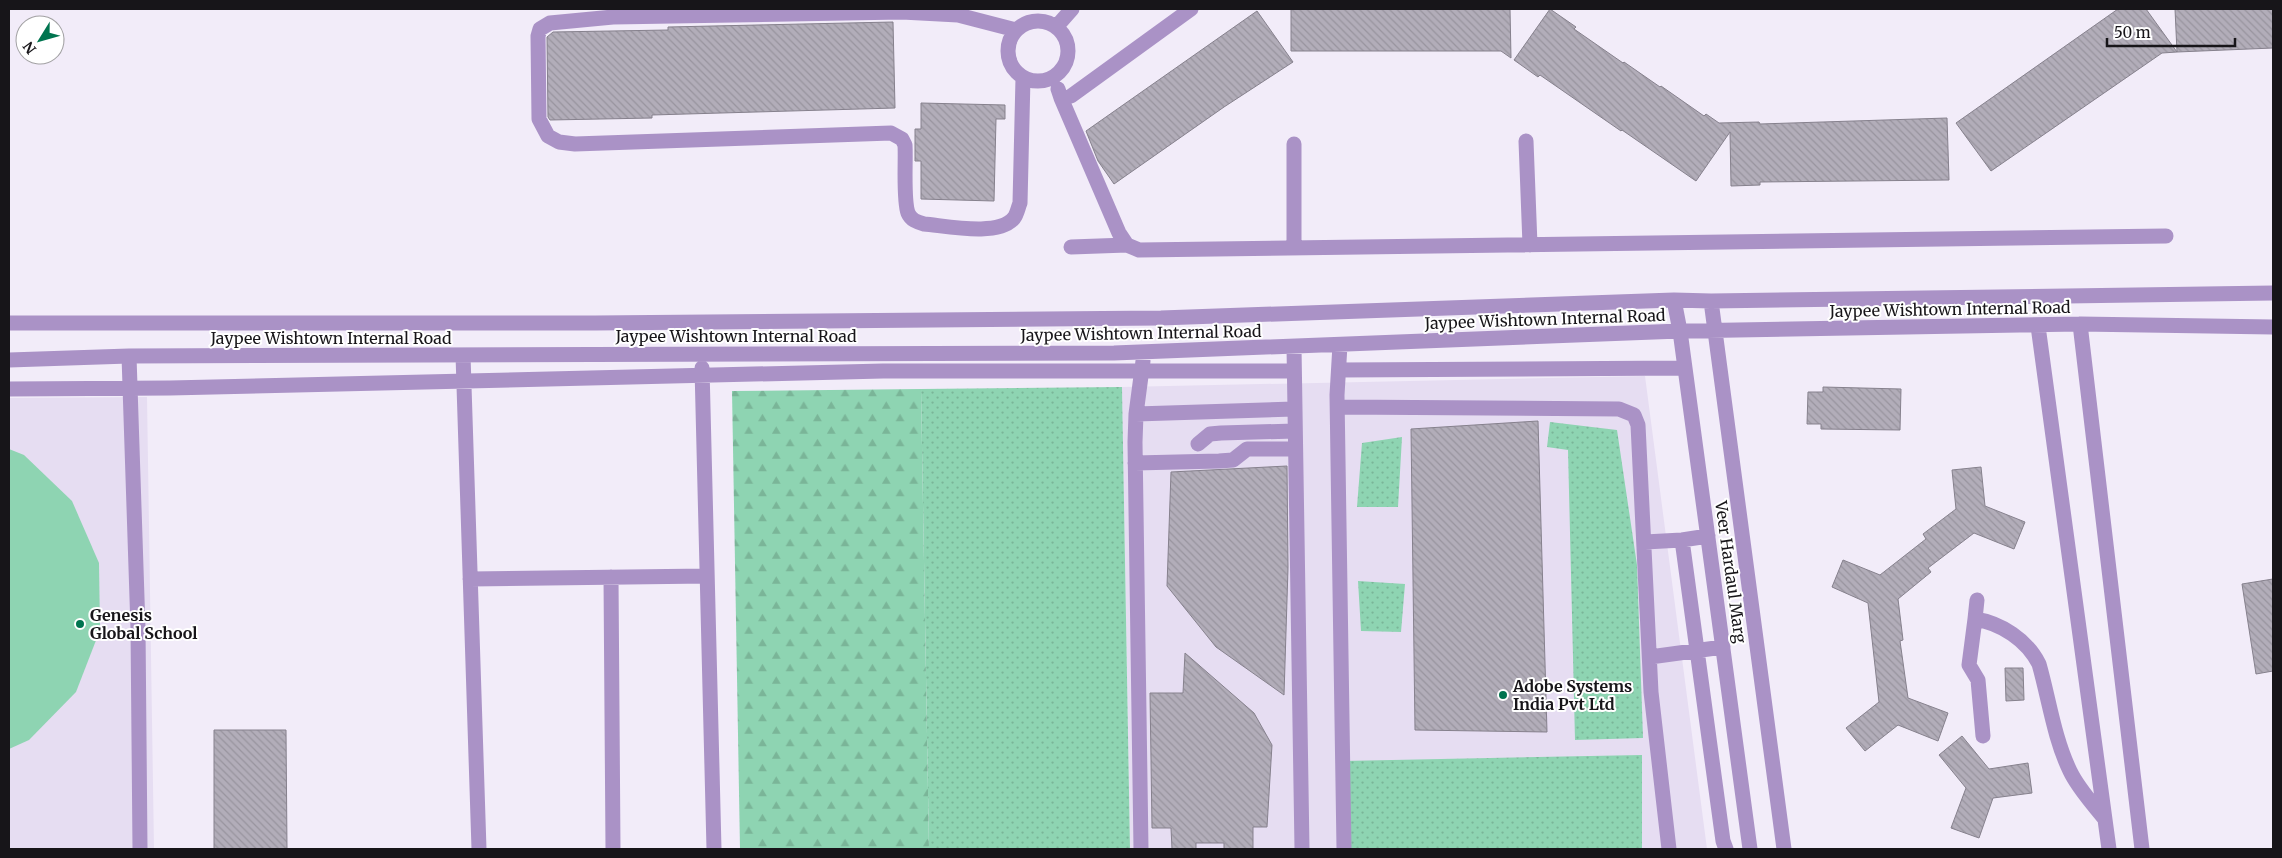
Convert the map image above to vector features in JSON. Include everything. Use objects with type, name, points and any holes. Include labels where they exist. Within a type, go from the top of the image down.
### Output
[{"type":"street","points":[[1023,78],[1020,203],[1015,217],[1006,225],[993,229],[924,224],[914,221],[908,214],[906,204],[905,145],[902,139],[891,133],[575,144],[559,142],[548,136],[539,119],[538,36],[540,29],[550,23],[613,17],[902,12],[958,15],[1021,27],[1042,21],[1056,26],[1066,37],[1070,52],[1066,66],[1055,78],[1042,82],[1023,78],[1010,64],[1008,53],[1009,41],[1021,27],[1036,9]]},
{"type":"street","points":[[1056,26],[1072,9]]},
{"type":"street","points":[[1061,98],[1066,99],[1071,96],[1191,9]]},
{"type":"street","points":[[1055,78],[1061,98],[1119,233],[1127,245]]},
{"type":"street","points":[[1526,141],[1530,244]]},
{"type":"street","points":[[1294,144],[1294,248]]},
{"type":"street","points":[[1071,247],[1127,245],[1139,250],[2166,236]]},
{"type":"street","name":"Jaypee Wishtown Internal Road","points":[[9,323],[595,323],[1160,318],[1674,300],[2273,293]]},
{"type":"street","name":"Veer Hardaul Marg","points":[[1674,300],[1680,331],[1750,849]]},
{"type":"street","name":"Veer Hardaul Marg","points":[[1711,301],[1784,849]]},
{"type":"street","points":[[2080,324],[2142,849]]},
{"type":"street","name":"Jaypee Wishtown Internal Road","points":[[9,360],[129,356],[1114,353],[1680,331],[1714,332],[2080,324],[2273,327]]},
{"type":"street","points":[[2038,326],[2109,849]]},
{"type":"street","points":[[1340,345],[1344,849]]},
{"type":"street","points":[[1294,346],[1302,849]]},
{"type":"street","points":[[1141,849],[1135,463],[1136,414],[1145,351]]},
{"type":"street","points":[[702,354],[714,849]]},
{"type":"street","points":[[462,355],[479,849]]},
{"type":"street","points":[[129,356],[138,628],[140,849]]},
{"type":"street","points":[[1339,370],[1685,368]]},
{"type":"street","points":[[9,390],[130,389],[883,371],[1294,371]]},
{"type":"street","points":[[1339,407],[1627,411],[1634,415],[1638,425],[1652,712],[1669,849]]},
{"type":"street","points":[[1136,414],[1294,409]]},
{"type":"street","points":[[1198,444],[1210,434],[1295,431]]},
{"type":"street","points":[[1135,463],[1233,460],[1247,449],[1295,449]]},
{"type":"street","points":[[1645,542],[1682,540],[1708,536]]},
{"type":"street","points":[[1682,540],[1723,841],[1726,849]]},
{"type":"street","points":[[470,579],[707,576]]},
{"type":"street","points":[[612,577],[613,849]]},
{"type":"street","points":[[1977,600],[1969,665],[1978,680],[1983,736]]},
{"type":"street","points":[[1975,619],[1989,621],[2010,633],[2026,644],[2034,655],[2039,664],[2055,729],[2069,770],[2077,784],[2105,819]]},
{"type":"street","points":[[1650,657],[1697,649],[1723,647]]},
{"type":"shaded area","name":"Adobe Systems India Pvt Ltd","points":[[1645,376],[1707,849],[1130,849],[1122,387]]},
{"type":"shaded area","name":"Genesis Global School","points":[[147,397],[154,849],[9,849],[9,398]]},
{"type":"green space","points":[[1122,387],[1130,849],[929,849],[921,389]]},
{"type":"green space","points":[[921,389],[929,849],[740,849],[732,391]]},
{"type":"green space","points":[[1550,422],[1617,430],[1637,565],[1643,738],[1575,740],[1568,450],[1547,447]]},
{"type":"green space","points":[[1402,437],[1398,507],[1357,507],[1362,443]]},
{"type":"green space","points":[[9,449],[24,455],[72,501],[99,563],[100,630],[76,692],[29,740],[9,749]]},
{"type":"green space","points":[[1358,581],[1405,584],[1401,632],[1361,631]]},
{"type":"green space","points":[[1642,755],[1642,849],[1344,849],[1343,761]]},
{"type":"building","points":[[1291,9],[1510,9],[1511,58],[1501,51],[1291,51]]},
{"type":"building","points":[[1550,9],[1576,27],[1574,29],[1623,63],[1661,86],[1704,116],[1706,114],[1719,123],[1759,122],[1760,124],[1947,118],[1949,180],[1760,182],[1760,185],[1731,186],[1730,132],[1696,181],[1540,75],[1538,77],[1514,60]]},
{"type":"building","points":[[2118,9],[2146,9],[2177,52],[2162,53],[1991,171],[1956,123]]},
{"type":"building","points":[[2175,9],[2273,9],[2273,48],[2177,52]]},
{"type":"building","points":[[1257,11],[1293,62],[1224,107],[1114,184],[1098,161],[1086,131]]},
{"type":"building","points":[[893,22],[895,108],[652,115],[652,118],[550,120],[548,117],[547,37],[553,32],[668,30],[668,27]]},
{"type":"building","points":[[921,103],[1005,105],[1005,119],[996,119],[994,201],[921,199],[921,161],[915,161],[915,129],[921,129]]},
{"type":"building","points":[[1823,387],[1901,389],[1900,430],[1821,429],[1821,424],[1807,424],[1808,392],[1823,392]]},
{"type":"building","points":[[1538,421],[1547,732],[1415,730],[1411,429]]},
{"type":"building","points":[[1287,466],[1288,568],[1284,695],[1216,647],[1167,586],[1171,472]]},
{"type":"building","points":[[1981,467],[1985,506],[2025,522],[2014,549],[1974,533],[1928,568],[1931,572],[1898,599],[1903,640],[1900,641],[1908,698],[1948,713],[1938,741],[1898,725],[1865,751],[1846,728],[1879,702],[1868,603],[1832,587],[1843,560],[1880,575],[1926,539],[1923,534],[1956,509],[1952,470]]},
{"type":"building","points":[[2273,579],[2273,671],[2256,674],[2242,584]]},
{"type":"building","points":[[1185,653],[1254,713],[1272,745],[1267,827],[1253,827],[1253,849],[1224,849],[1224,843],[1196,843],[1196,849],[1172,849],[1171,828],[1152,828],[1150,693],[1183,693]]},
{"type":"building","points":[[2005,668],[2023,668],[2024,700],[2006,701]]},
{"type":"building","points":[[214,730],[286,730],[287,849],[214,849]]},
{"type":"building","points":[[1962,736],[1989,769],[2028,763],[2032,793],[1993,798],[1979,838],[1951,828],[1966,788],[1939,755]]},
{"type":"place","name":"Genesis Global School","points":[[80,624]]},
{"type":"place","name":"Adobe Systems India Pvt Ltd","points":[[1503,695]]}]
